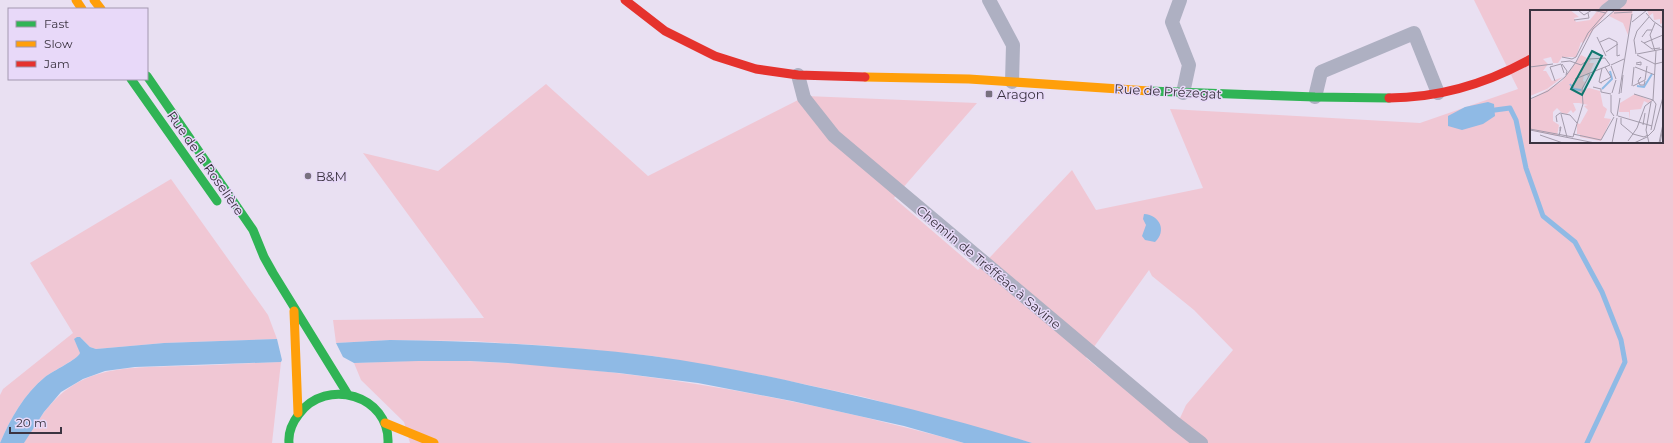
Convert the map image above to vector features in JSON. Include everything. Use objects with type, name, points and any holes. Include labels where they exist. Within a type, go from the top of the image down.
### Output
[{"type":"street","points":[[94,0],[100,8]]},
{"type":"street","name":"Rue de Prézegat","points":[[625,0],[665,31],[715,56],[756,69],[798,75],[969,79],[1183,93],[1402,98],[1472,86],[1517,67],[1530,59]]},
{"type":"street","points":[[989,0],[1013,45],[1012,82]]},
{"type":"street","points":[[1180,0],[1172,22],[1189,65],[1183,93]]},
{"type":"street","points":[[1607,10],[1620,0]]},
{"type":"street","points":[[1315,97],[1320,72],[1414,33],[1438,93]]},
{"type":"street","name":"Chemin de Tréfféac à Savine","points":[[798,75],[804,98],[834,136],[1175,423],[1201,443]]},
{"type":"street","name":"Rue de la Roselière","points":[[148,77],[253,230],[264,257],[294,309],[347,393]]},
{"type":"street","name":"Rue de la Roselière","points":[[132,80],[224,211]]},
{"type":"street","name":"Rue de la Roselière","points":[[247,242],[264,257]]},
{"type":"street","name":"Rue de la Roselière","points":[[294,309],[298,413]]},
{"type":"street","points":[[289,443],[291,426],[298,413],[308,403],[320,396],[333,393],[347,393],[362,399],[371,405],[384,423],[388,443]]},
{"type":"street","points":[[384,423],[434,443]]},
{"type":"shaded area","points":[[1474,0],[1673,0],[1673,443],[1032,443],[864,397],[756,374],[653,356],[552,346],[471,341],[390,340],[336,343],[333,320],[484,318],[363,153],[438,171],[546,84],[648,176],[806,96],[977,103],[894,198],[978,270],[1072,170],[1096,210],[1203,188],[1170,109],[1420,123],[1518,89]],"holes":[[[1149,270],[1152,276],[1194,310],[1233,350],[1186,405],[1175,429],[1086,358]]]},
{"type":"shaded area","points":[[171,179],[268,315],[277,339],[164,343],[96,349],[90,347],[80,337],[74,339],[81,353],[79,356],[38,383],[13,416],[0,443],[0,395],[3,389],[73,333],[30,263]]},
{"type":"shaded area","points":[[435,360],[569,368],[636,375],[702,385],[833,410],[964,443],[410,443],[404,422],[361,380],[354,363]]},
{"type":"shaded area","points":[[281,362],[272,443],[24,443],[33,428],[53,402],[68,389],[84,379],[101,373],[120,369]]},
{"type":"water","points":[[1488,102],[1494,104],[1495,116],[1483,124],[1462,130],[1448,126],[1448,116],[1465,107]]},
{"type":"water","points":[[1144,214],[1154,217],[1160,224],[1161,233],[1155,242],[1145,240],[1142,236],[1146,225],[1143,219]]},
{"type":"water","points":[[80,337],[90,347],[96,349],[164,343],[277,339],[282,360],[281,362],[135,367],[105,371],[83,379],[61,392],[44,412],[24,443],[0,443],[13,416],[38,383],[78,356],[80,353],[74,339]]},
{"type":"water","points":[[390,340],[456,341],[554,346],[619,352],[691,362],[768,376],[920,411],[1032,443],[964,443],[904,426],[792,401],[698,383],[619,373],[470,361],[354,363],[343,357],[336,343]]},
{"type":"waterway","points":[[1495,110],[1510,108],[1516,120],[1526,168],[1543,216],[1575,242],[1602,292],[1621,340],[1625,362],[1587,443]]},
{"type":"traffic: fast","points":[[148,77],[253,230],[264,257],[273,273],[347,393]]},
{"type":"traffic: fast","points":[[132,80],[217,201]]},
{"type":"traffic: fast","points":[[1149,91],[1389,98]]},
{"type":"traffic: fast","points":[[289,443],[291,428],[299,414],[311,403],[325,396],[340,394],[354,397],[368,403],[379,413],[386,426],[388,443]]},
{"type":"traffic: slow","points":[[76,0],[81,8]]},
{"type":"traffic: slow","points":[[94,0],[100,8]]},
{"type":"traffic: slow","points":[[865,77],[969,79],[1149,91]]},
{"type":"traffic: slow","points":[[294,311],[298,413]]},
{"type":"traffic: slow","points":[[385,423],[434,443]]},
{"type":"traffic: jam","points":[[625,0],[665,31],[715,56],[756,69],[798,75],[865,77]]},
{"type":"traffic: jam","points":[[1389,98],[1426,95],[1463,88],[1515,68],[1530,60]]},
{"type":"place","name":"Aragon","points":[[989,94]]},
{"type":"place","name":"B&M","points":[[308,176]]}]
